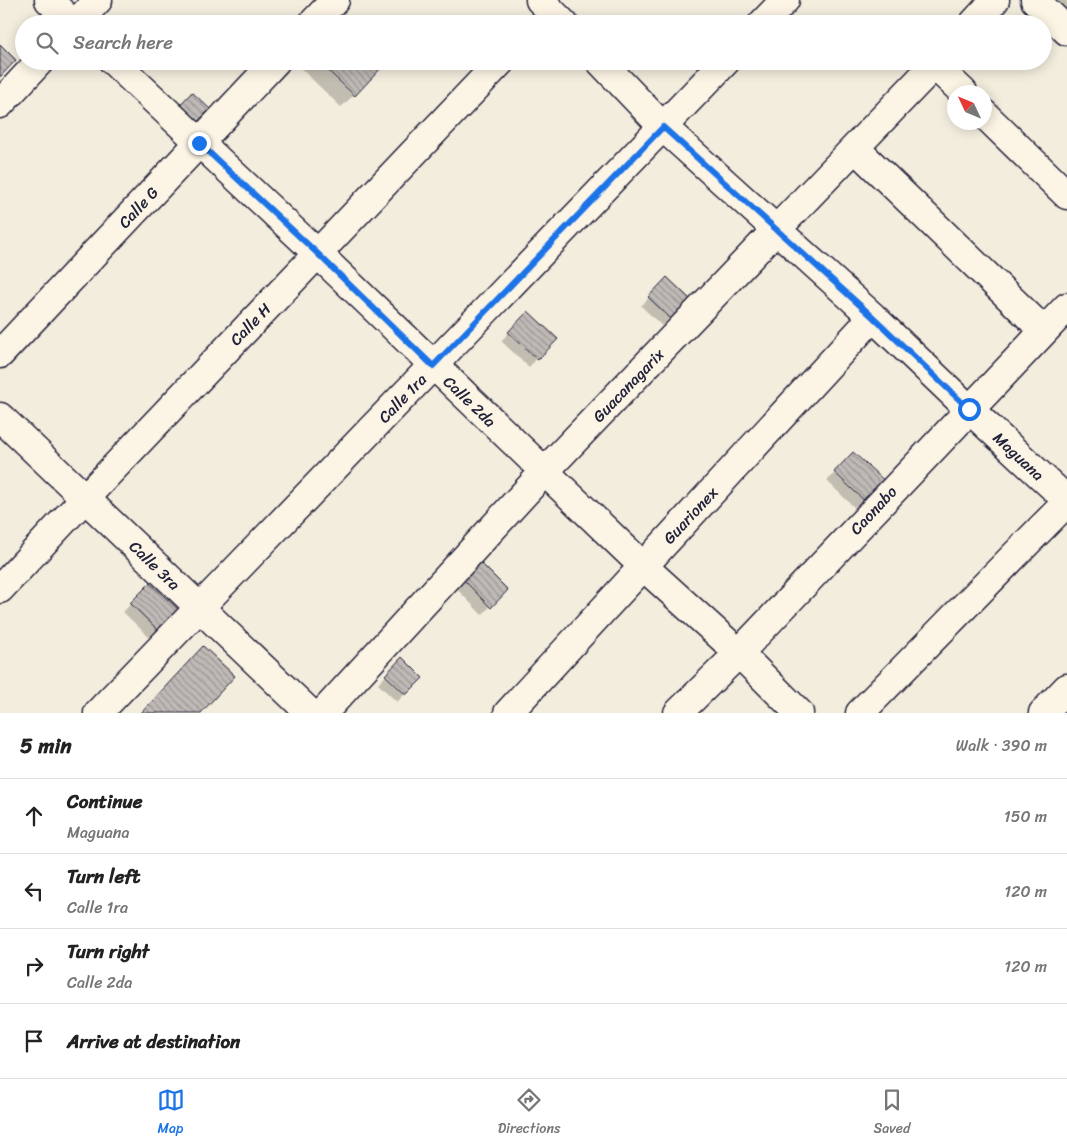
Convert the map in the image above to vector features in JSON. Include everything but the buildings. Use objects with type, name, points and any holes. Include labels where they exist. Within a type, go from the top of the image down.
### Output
[{"type":"street","points":[[49,0],[65,15]]},
{"type":"street","points":[[83,15],[98,0]]},
{"type":"street","points":[[321,15],[335,0]]},
{"type":"street","points":[[771,15],[785,0]]},
{"type":"street","points":[[981,15],[995,0]]},
{"type":"street","points":[[1035,0],[1050,15]]},
{"type":"street","points":[[1052,16],[1067,31]]},
{"type":"street","points":[[0,104],[32,70]]},
{"type":"street","name":"Calle 2da","points":[[122,70],[317,253],[643,566],[739,653],[799,713]]},
{"type":"street","name":"Calle G","points":[[0,354],[268,70]]},
{"type":"street","name":"Calle H","points":[[0,589],[492,70]]},
{"type":"street","name":"Maguana","points":[[609,70],[663,127],[873,317],[1067,501]]},
{"type":"street","name":"Calle 1ra","points":[[98,713],[717,70]]},
{"type":"street","name":"Guacanagarix","points":[[323,713],[544,472],[929,70]]},
{"type":"street","points":[[943,70],[956,85]]},
{"type":"street","points":[[992,122],[1067,195]]},
{"type":"street","points":[[855,148],[1044,331]]},
{"type":"street","name":"Caonabo","points":[[678,713],[739,653],[1067,307]]},
{"type":"street","name":"Guarionex","points":[[508,713],[873,317]]},
{"type":"street","name":"Calle 3ra","points":[[0,417],[310,713]]},
{"type":"street","points":[[860,713],[1067,501]]},
{"type":"street","points":[[1043,713],[1067,688]]},
{"type":"route","points":[[199,143],[317,253],[433,366],[663,127],[873,317],[969,409]]}]
